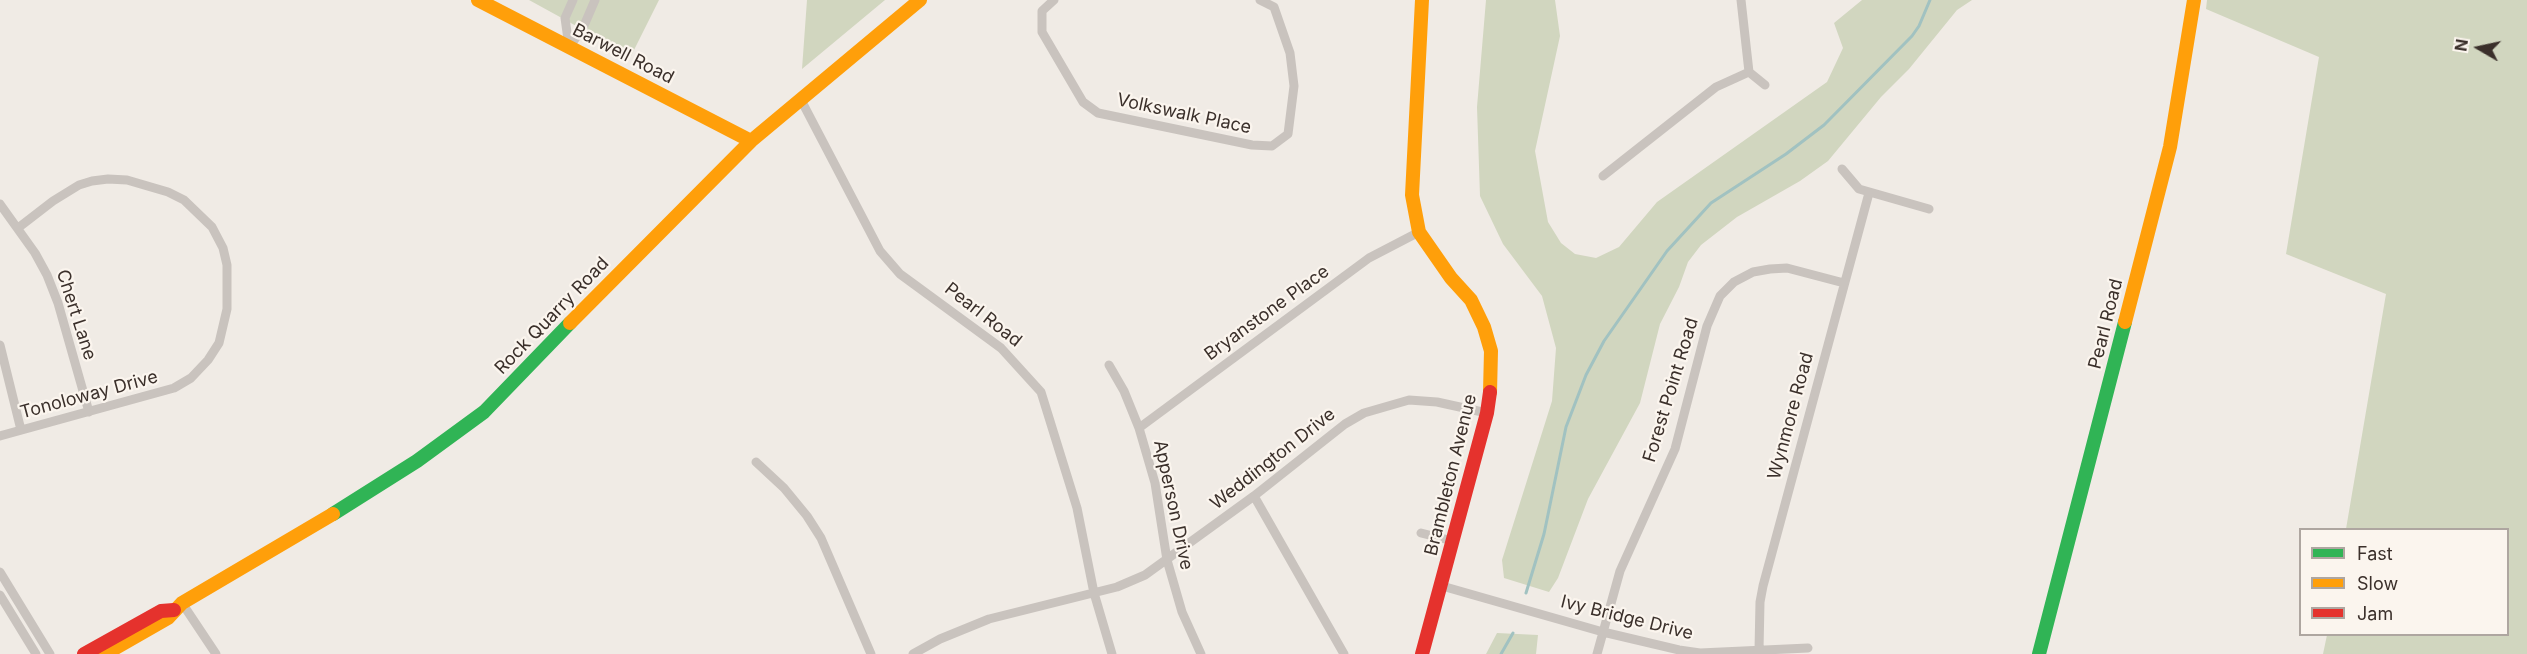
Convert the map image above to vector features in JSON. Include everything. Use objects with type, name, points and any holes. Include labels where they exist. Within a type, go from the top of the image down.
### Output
[{"type":"street","name":"Barwell Road","points":[[478,0],[751,141]]},
{"type":"street","points":[[569,47],[565,18],[573,0]]},
{"type":"street","points":[[569,47],[583,28],[596,0]]},
{"type":"street","name":"Rock Quarry Road","points":[[84,654],[161,611],[178,606],[291,540],[417,461],[484,412],[640,251],[751,141],[920,0]]},
{"type":"street","name":"Volkswalk Place","points":[[1054,0],[1042,11],[1042,32],[1083,102],[1098,113],[1252,145],[1272,146],[1288,134],[1294,86],[1290,54],[1274,7],[1260,0]]},
{"type":"street","name":"Brambleton Avenue","points":[[1422,0],[1412,195],[1419,232],[1451,278],[1471,300],[1484,327],[1491,351],[1492,380],[1487,413],[1422,654]]},
{"type":"street","points":[[1741,0],[1749,72],[1765,85]]},
{"type":"street","name":"Pearl Road","points":[[2039,654],[2170,147],[2194,0]]},
{"type":"street","points":[[1603,176],[1716,87],[1749,72]]},
{"type":"street","name":"Pearl Road","points":[[800,98],[880,251],[900,274],[1001,348],[1041,392],[1077,508],[1094,593],[1112,654]]},
{"type":"street","points":[[1842,169],[1859,189],[1929,209]]},
{"type":"street","name":"Tonoloway Drive","points":[[0,436],[174,388],[191,378],[208,360],[219,343],[227,309],[227,265],[223,248],[212,227],[184,200],[147,184],[108,178],[79,185],[53,201],[18,228]]},
{"type":"street","name":"Wynmore Road","points":[[1759,650],[1760,602],[1763,586],[1869,193]]},
{"type":"street","name":"Chert Lane","points":[[0,204],[47,275],[58,303],[89,412]]},
{"type":"street","name":"Bryanstone Place","points":[[1139,428],[1369,258],[1419,232]]},
{"type":"street","name":"Forest Point Road","points":[[1598,654],[1620,571],[1675,449],[1707,326],[1720,296],[1734,282],[1753,272],[1770,268],[1787,268],[1844,283]]},
{"type":"street","points":[[0,345],[21,430]]},
{"type":"street","name":"Apperson Drive","points":[[1109,365],[1124,391],[1139,428],[1155,483],[1167,560],[1182,612],[1201,654]]},
{"type":"street","name":"Weddington Drive","points":[[913,654],[951,634],[989,619],[1125,584],[1167,560],[1254,496],[1346,423],[1364,413],[1409,400],[1437,402],[1487,413]]},
{"type":"street","points":[[756,462],[784,488],[807,516],[821,538],[871,654]]},
{"type":"street","points":[[1254,496],[1344,654]]},
{"type":"street","points":[[1421,533],[1452,541]]},
{"type":"street","points":[[0,572],[50,654]]},
{"type":"street","name":"Ivy Bridge Drive","points":[[1442,586],[1679,651],[1808,648]]},
{"type":"street","points":[[0,596],[36,654]]},
{"type":"street","points":[[178,606],[216,654]]},
{"type":"street","name":"Rock Quarry Road","points":[[105,654],[168,618],[178,606]]},
{"type":"green space","points":[[529,0],[659,0],[631,56]]},
{"type":"green space","points":[[807,0],[885,0],[802,69]]},
{"type":"green space","points":[[1486,0],[1555,0],[1560,36],[1535,151],[1548,222],[1561,243],[1575,254],[1596,258],[1619,247],[1657,202],[1827,82],[1843,48],[1834,23],[1862,0],[1972,0],[1957,10],[1909,69],[1881,97],[1828,161],[1800,181],[1737,217],[1701,245],[1688,262],[1679,287],[1660,324],[1640,403],[1588,499],[1558,578],[1549,592],[1504,578],[1502,560],[1552,401],[1556,348],[1542,296],[1503,244],[1480,196],[1477,107]]},
{"type":"green space","points":[[2207,0],[2527,0],[2527,654],[2323,654],[2327,636],[2509,636],[2509,528],[2346,528],[2386,294],[2286,254],[2319,57],[2206,9]]},
{"type":"green space","points":[[1497,633],[1538,635],[1536,654],[1486,654]]},
{"type":"waterway","points":[[1526,593],[1544,534],[1566,427],[1586,375],[1604,341],[1667,251],[1711,203],[1786,154],[1824,125],[1912,36],[1930,0]]},
{"type":"waterway","points":[[1501,654],[1513,633]]},
{"type":"traffic: fast","points":[[2039,654],[2125,322]]},
{"type":"traffic: fast","points":[[333,514],[417,461],[484,412],[570,323]]},
{"type":"traffic: slow","points":[[478,0],[751,141]]},
{"type":"traffic: slow","points":[[570,323],[751,141],[920,0]]},
{"type":"traffic: slow","points":[[1422,0],[1412,195],[1419,232],[1451,278],[1471,300],[1484,327],[1491,351],[1490,392]]},
{"type":"traffic: slow","points":[[2125,322],[2170,147],[2194,0]]},
{"type":"traffic: slow","points":[[105,654],[168,618],[182,603],[333,514]]},
{"type":"traffic: jam","points":[[1422,654],[1487,413],[1490,392]]},
{"type":"traffic: jam","points":[[84,654],[161,611],[174,610]]}]
